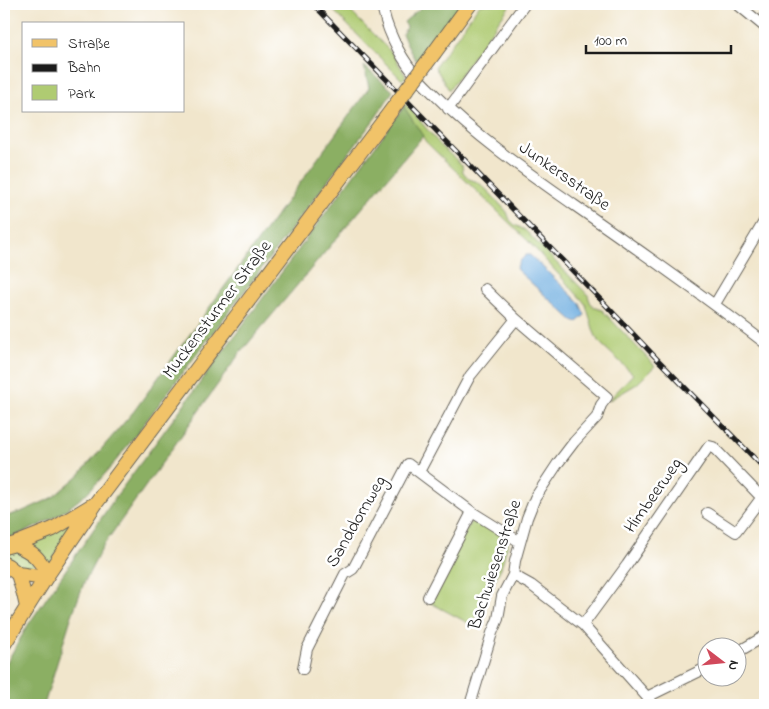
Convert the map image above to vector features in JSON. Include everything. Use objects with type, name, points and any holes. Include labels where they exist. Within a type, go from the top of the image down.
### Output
[{"type":"main road","name":"Muckensturmer Straße","points":[[4,644],[46,576],[96,503],[385,120],[470,4]]},
{"type":"main road","points":[[9,546],[52,529],[96,503]]},
{"type":"main road","points":[[4,564],[18,574],[46,576],[40,561],[32,552],[9,546]]},
{"type":"main road","points":[[18,574],[27,607]]},
{"type":"street","name":"Junkersstraße","points":[[382,4],[388,28],[406,63],[414,74],[448,109],[512,162],[715,304],[765,343]]},
{"type":"street","points":[[448,109],[525,4]]},
{"type":"street","points":[[737,4],[765,27]]},
{"type":"street","points":[[715,304],[765,220]]},
{"type":"street","points":[[485,289],[516,319],[470,376],[419,472],[472,512],[520,542]]},
{"type":"street","name":"Bachwiesenstraße","points":[[470,705],[498,619],[502,596],[514,574],[520,542],[535,498],[574,442],[597,417],[601,405],[608,397],[516,319]]},
{"type":"street","name":"Himbeerweg","points":[[583,625],[709,446],[713,447],[763,499],[736,532],[707,513]]},
{"type":"street","name":"Sanddornweg","points":[[303,669],[307,649],[345,574],[353,569],[408,464],[419,472]]},
{"type":"street","points":[[428,597],[472,512]]},
{"type":"street","points":[[514,574],[583,625],[650,701],[696,674]]},
{"type":"street","points":[[746,647],[765,636]]},
{"type":"green space","points":[[327,4],[343,4],[392,53],[406,76],[402,80]]},
{"type":"green space","points":[[425,4],[461,4],[423,58],[415,60],[402,34],[407,27],[404,22]]},
{"type":"green space","points":[[480,4],[511,4],[449,90],[435,67]]},
{"type":"green space","points":[[364,66],[393,91],[376,117],[122,453],[95,485],[72,505],[42,524],[4,540],[4,517],[52,498],[79,475],[134,411],[369,88]]},
{"type":"green space","points":[[406,104],[441,146],[462,165],[463,172],[469,179],[478,182],[490,193],[507,212],[510,220],[525,230],[588,295],[592,305],[602,310],[655,366],[637,384],[608,401],[633,374],[598,341],[583,301],[528,241],[426,142],[404,107]]},
{"type":"green space","points":[[404,107],[423,136],[240,353],[103,546],[84,583],[71,618],[44,705],[4,705],[4,667],[28,625],[117,495]]},
{"type":"green space","points":[[79,518],[48,566],[25,545]]},
{"type":"green space","points":[[478,519],[509,540],[501,568],[472,625],[429,602],[471,521]]},
{"type":"green space","points":[[14,550],[28,558],[38,571],[17,567],[4,559],[4,553]]},
{"type":"water","points":[[526,255],[530,255],[579,302],[585,315],[577,322],[572,320],[516,269],[519,262]]},
{"type":"railway","points":[[313,4],[765,469]]}]
